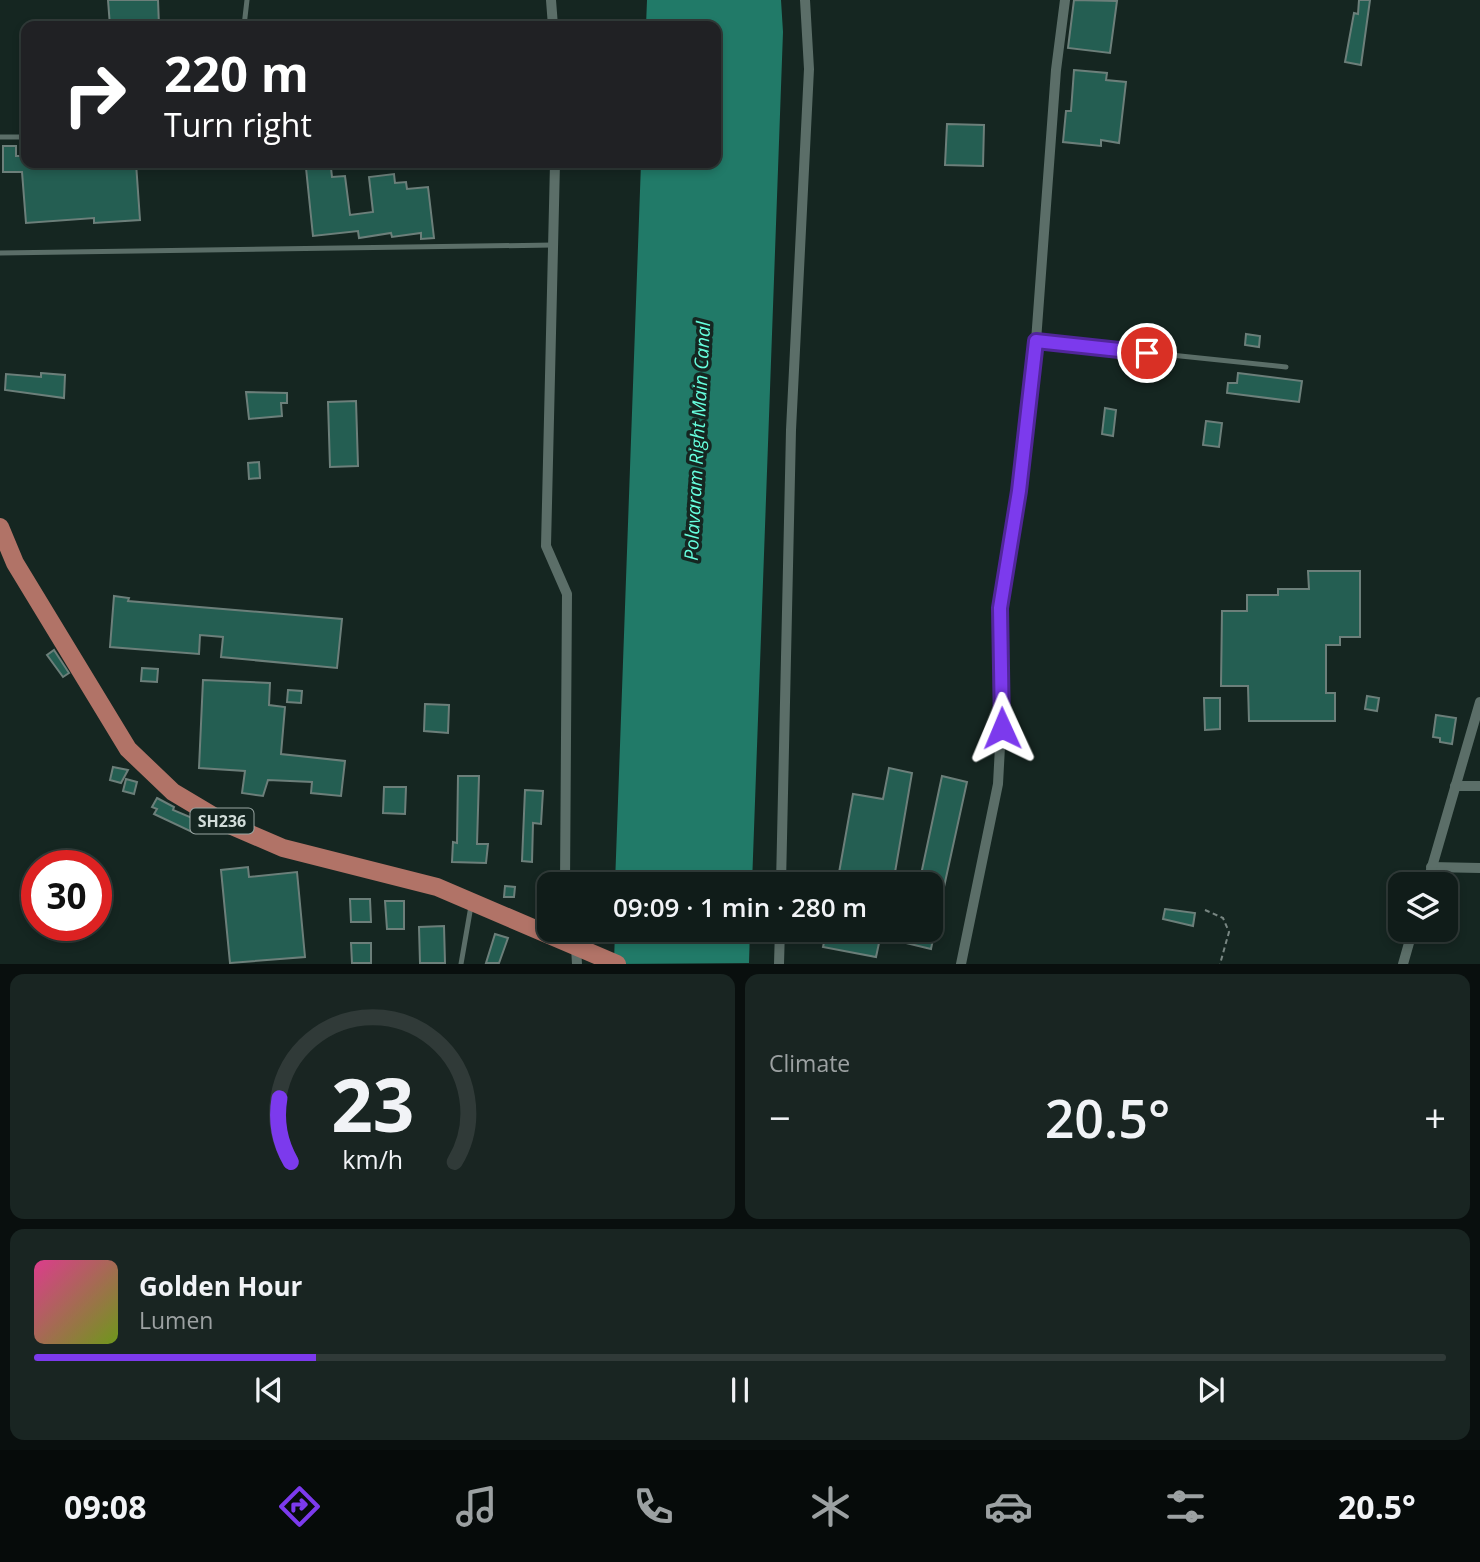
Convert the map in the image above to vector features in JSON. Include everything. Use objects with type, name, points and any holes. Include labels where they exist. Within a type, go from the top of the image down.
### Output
[{"type":"main road","name":"SH236","points":[[0,527],[15,563],[128,749],[173,792],[225,823],[284,848],[404,877],[472,900],[576,955],[617,964]]},
{"type":"street","points":[[551,0],[553,21]]},
{"type":"street","points":[[781,872],[791,430],[809,69],[805,0]]},
{"type":"street","points":[[961,964],[998,784],[1002,722],[1000,608],[1019,491],[1036,341],[1056,70],[1065,0]]},
{"type":"street","points":[[555,168],[546,546],[567,594],[565,872]]},
{"type":"street","points":[[1431,872],[1480,702]]},
{"type":"street","points":[[1455,786],[1480,786]]},
{"type":"street","points":[[1432,867],[1480,869]]},
{"type":"street","points":[[779,964],[780,942]]},
{"type":"street","points":[[1403,964],[1409,942]]},
{"type":"lane","points":[[245,21],[247,0]]},
{"type":"lane","points":[[0,137],[21,137]]},
{"type":"lane","points":[[0,253],[553,245]]},
{"type":"lane","points":[[1036,341],[1286,367]]},
{"type":"lane","points":[[461,964],[472,900]]},
{"type":"path","points":[[1205,910],[1223,918],[1230,932],[1220,964]]},
{"type":"water","name":"Polavaram Right Main Canal","points":[[647,0],[781,0],[783,32],[752,872],[615,872],[641,168],[721,168],[721,21],[646,21]]},
{"type":"water","points":[[615,942],[750,942],[749,963],[614,964]]},
{"type":"building","points":[[108,0],[158,0],[159,21],[110,21]]},
{"type":"building","points":[[1074,0],[1117,1],[1110,53],[1068,48]]},
{"type":"building","points":[[1359,0],[1370,0],[1361,65],[1345,62],[1354,13],[1358,14]]},
{"type":"building","points":[[1074,70],[1107,73],[1106,80],[1126,82],[1119,143],[1101,140],[1101,146],[1063,142],[1066,111],[1071,111]]},
{"type":"building","points":[[947,124],[984,125],[983,166],[945,165]]},
{"type":"building","points":[[3,146],[16,146],[16,156],[21,156],[21,168],[136,168],[140,220],[94,223],[94,218],[26,223],[22,172],[3,172]]},
{"type":"building","points":[[306,168],[331,168],[332,177],[345,176],[350,215],[373,212],[369,177],[394,174],[395,183],[406,182],[407,189],[428,187],[434,238],[421,239],[421,233],[392,237],[391,233],[359,238],[358,231],[313,236]]},
{"type":"building","points":[[1246,334],[1260,336],[1259,347],[1245,345]]},
{"type":"building","points":[[41,373],[65,375],[64,398],[5,390],[6,374],[41,377]]},
{"type":"building","points":[[1238,373],[1302,381],[1299,402],[1227,393],[1228,383],[1237,383]]},
{"type":"building","points":[[246,392],[287,393],[287,403],[281,403],[282,416],[249,419]]},
{"type":"building","points":[[356,401],[358,466],[330,467],[328,402]]},
{"type":"building","points":[[1105,408],[1116,410],[1113,436],[1102,434]]},
{"type":"building","points":[[1206,421],[1222,423],[1219,447],[1203,445]]},
{"type":"building","points":[[259,462],[260,478],[249,479],[248,463]]},
{"type":"building","points":[[1308,571],[1360,571],[1360,637],[1340,637],[1340,645],[1326,645],[1326,693],[1335,693],[1335,721],[1249,721],[1248,686],[1221,686],[1222,611],[1247,611],[1247,595],[1278,595],[1278,589],[1309,589]]},
{"type":"building","points":[[114,596],[129,598],[128,601],[342,619],[337,668],[221,657],[223,637],[200,635],[199,654],[110,647]]},
{"type":"building","points":[[54,650],[69,673],[63,677],[47,655]]},
{"type":"building","points":[[142,668],[158,669],[157,682],[141,681]]},
{"type":"building","points":[[203,680],[270,683],[269,705],[285,707],[281,754],[345,761],[341,796],[311,793],[312,782],[268,780],[263,796],[242,793],[245,771],[199,768]]},
{"type":"building","points":[[288,690],[302,691],[301,703],[287,702]]},
{"type":"building","points":[[1367,696],[1379,698],[1377,711],[1365,709]]},
{"type":"building","points":[[1204,698],[1220,698],[1220,729],[1205,730]]},
{"type":"building","points":[[425,704],[449,705],[448,733],[424,731]]},
{"type":"building","points":[[1436,715],[1456,718],[1452,744],[1440,742],[1440,738],[1433,737]]},
{"type":"building","points":[[113,767],[128,770],[121,783],[110,780]]},
{"type":"building","points":[[889,768],[912,773],[895,872],[839,872],[853,794],[883,799]]},
{"type":"building","points":[[458,776],[479,776],[477,844],[488,844],[486,863],[452,862],[453,842],[457,843]]},
{"type":"building","points":[[942,776],[967,782],[943,892],[943,872],[922,872]]},
{"type":"building","points":[[126,779],[137,782],[134,794],[123,791]]},
{"type":"building","points":[[384,787],[406,787],[405,814],[383,813]]},
{"type":"building","points":[[525,790],[543,791],[541,824],[533,823],[532,862],[522,861]]},
{"type":"building","points":[[157,798],[174,807],[173,810],[197,820],[192,832],[154,814],[157,809],[152,807]]},
{"type":"building","points":[[248,867],[249,877],[297,872],[305,957],[230,963],[221,870]]},
{"type":"building","points":[[505,886],[515,887],[514,897],[504,897]]},
{"type":"building","points":[[350,899],[370,899],[371,922],[351,922]]},
{"type":"building","points":[[385,901],[404,901],[404,929],[387,929]]},
{"type":"building","points":[[1165,909],[1195,913],[1193,926],[1163,919]]},
{"type":"building","points":[[444,926],[445,963],[420,963],[419,927]]},
{"type":"building","points":[[495,934],[508,938],[499,963],[486,963]]},
{"type":"building","points":[[824,942],[879,942],[876,957],[823,947]]},
{"type":"building","points":[[906,942],[932,942],[931,949]]},
{"type":"building","points":[[351,943],[371,943],[371,963],[352,963]]},
{"type":"route","points":[[1002,728],[1000,608],[1019,491],[1036,341],[1147,353]]}]
